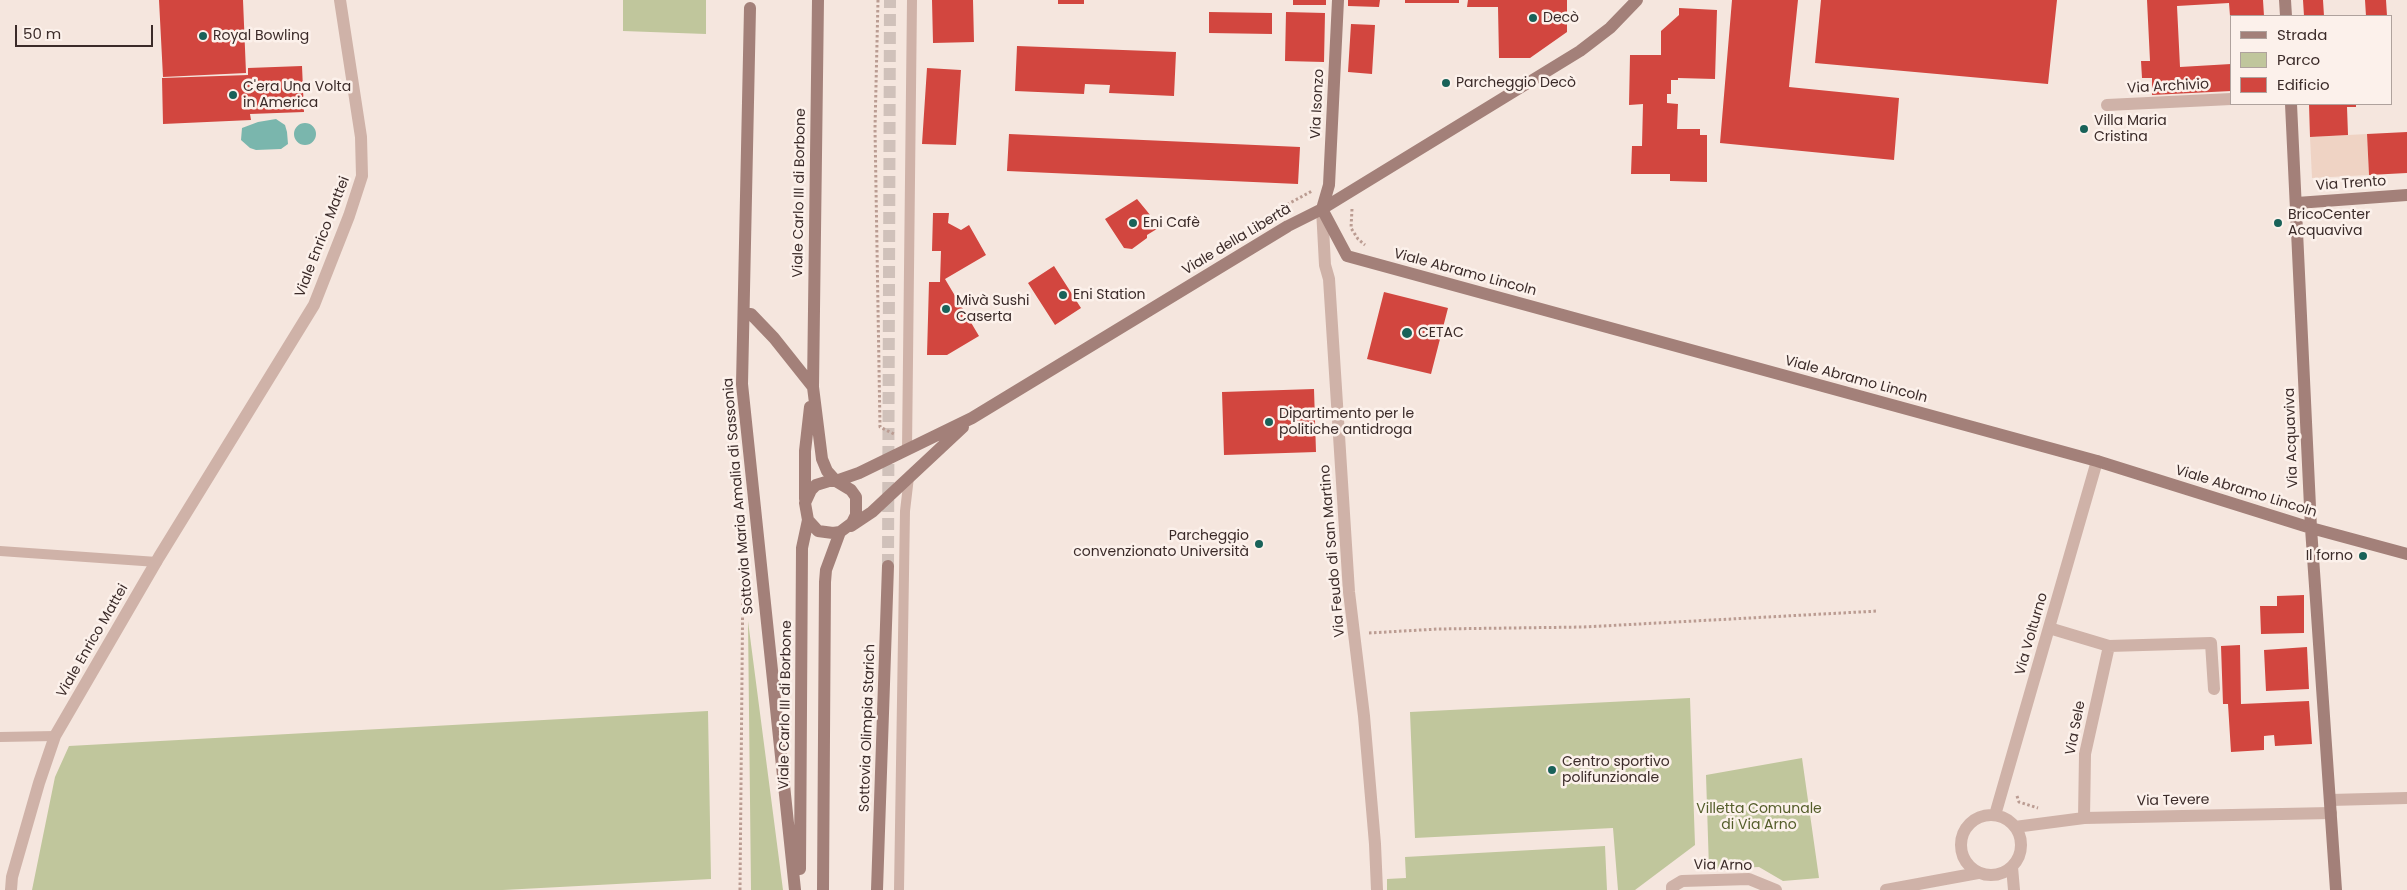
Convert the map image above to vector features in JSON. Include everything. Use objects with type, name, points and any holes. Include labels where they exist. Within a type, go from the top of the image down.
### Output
[{"type":"street","name":"Viale Enrico Mattei","points":[[11,890],[12,876],[38,783],[55,736],[157,562],[314,305],[351,208],[362,176],[361,137],[340,0]]},
{"type":"street","name":"Viale Carlo III di Borbone","points":[[800,890],[802,548],[808,520],[805,503],[804,451],[813,387],[818,0]]},
{"type":"street","name":"Via Isonzo","points":[[1322,209],[1338,0]]},
{"type":"street","points":[[2285,0],[2286,15]]},
{"type":"street","name":"Viale della Libertà","points":[[836,481],[907,446],[972,418],[1288,226],[1322,209],[1580,51],[1610,28],[1636,1]]},
{"type":"street","name":"Sottovia Maria Amalia di Sassonia","points":[[750,8],[742,384],[756,541],[795,890]]},
{"type":"street","name":"Via Archivio","points":[[2107,105],[2230,99]]},
{"type":"street","name":"Via Acquaviva","points":[[2291,105],[2311,528],[2336,890]]},
{"type":"street","name":"Via Trento","points":[[2297,202],[2407,195]]},
{"type":"street","name":"Viale Abramo Lincoln","points":[[1322,209],[1346,256],[2097,462],[2311,528],[2407,554]]},
{"type":"street","name":"Via Feudo di San Martino","points":[[1322,209],[1349,592],[1364,716],[1376,844],[1377,890]]},
{"type":"street","points":[[744,314],[751,314],[774,338],[813,387]]},
{"type":"street","name":"Viale Carlo III di Borbone","points":[[813,387],[822,459],[827,470],[836,481],[845,484],[856,498],[856,515],[843,530],[826,570],[823,890]]},
{"type":"street","points":[[808,520],[818,531],[833,534],[872,512],[972,418]]},
{"type":"street","name":"Via Volturno","points":[[1995,815],[2097,462]]},
{"type":"street","points":[[805,503],[810,490],[816,485],[829,480],[836,481]]},
{"type":"street","name":"Sottovia Olimpia Starich","points":[[877,890],[888,566]]},
{"type":"street","points":[[2049,628],[2109,646],[2211,643],[2214,689]]},
{"type":"street","name":"Via Sele","points":[[2084,818],[2084,754],[2109,646]]},
{"type":"street","name":"Via Tevere","points":[[2015,828],[2084,818],[2331,806],[2407,798]]},
{"type":"street","points":[[1978,873],[1964,860],[1960,842],[1968,824],[1985,816],[1995,815],[2010,822],[2015,828],[2021,843],[2020,852],[2012,867],[2014,890]]},
{"type":"street","points":[[1886,890],[1955,884],[1978,873],[1996,875],[2012,867]]},
{"type":"street","name":"Via Arno","points":[[1672,890],[1672,887],[1682,881],[1749,879],[1776,890]]},
{"type":"lane","points":[[907,446],[912,0]]},
{"type":"lane","points":[[899,890],[905,511],[910,477]]},
{"type":"lane","points":[[0,551],[157,562]]},
{"type":"lane","points":[[0,737],[55,736]]},
{"type":"path","points":[[878,0],[876,128],[880,426],[907,446]]},
{"type":"path","points":[[1288,226],[1277,210],[1324,186]]},
{"type":"path","points":[[1349,192],[1355,202],[1350,214],[1352,228],[1358,239],[1372,249]]},
{"type":"path","points":[[740,890],[742,569],[756,541]]},
{"type":"path","points":[[1354,634],[1438,629],[1584,627],[1878,611]]},
{"type":"path","points":[[2016,790],[2019,802],[2044,810]]},
{"type":"green space","points":[[623,0],[706,0],[706,34],[623,31]]},
{"type":"green space","points":[[748,621],[783,890],[751,890]]},
{"type":"green space","name":"Centro sportivo polifunzionale","points":[[1690,698],[1695,845],[1635,890],[1618,890],[1613,828],[1415,838],[1410,712]]},
{"type":"green space","points":[[708,711],[711,879],[503,890],[32,890],[55,777],[69,746]]},
{"type":"green space","name":"Villetta Comunale di Via Arno","points":[[1802,758],[1819,878],[1783,881],[1759,867],[1709,869],[1706,775]]},
{"type":"green space","points":[[1605,846],[1607,890],[1387,890],[1387,879],[1406,878],[1405,857]]},
{"type":"shaded area","points":[[2367,134],[2369,175],[2312,178],[2310,137]]},
{"type":"water","points":[[276,119],[285,125],[287,132],[288,144],[281,149],[256,150],[250,148],[241,140],[242,128],[258,122]]},
{"type":"water","points":[[305,123],[313,126],[316,134],[313,142],[305,145],[297,142],[294,134],[297,126]]},
{"type":"building","name":"Royal Bowling","points":[[159,0],[243,0],[246,73],[163,77]]},
{"type":"building","points":[[932,0],[973,0],[974,42],[933,43]]},
{"type":"building","points":[[1058,0],[1084,0],[1084,4],[1058,4]]},
{"type":"building","points":[[1293,0],[1326,0],[1326,5],[1293,5]]},
{"type":"building","points":[[1348,0],[1380,0],[1379,7],[1348,6]]},
{"type":"building","points":[[1405,0],[1459,0],[1459,3],[1405,3]]},
{"type":"building","points":[[1468,0],[1567,0],[1567,32],[1530,58],[1499,58],[1498,7],[1467,7]]},
{"type":"building","points":[[1732,0],[1798,0],[1789,87],[1899,98],[1894,160],[1720,143]]},
{"type":"building","points":[[1821,0],[2057,0],[2048,84],[1815,63]]},
{"type":"building","points":[[2147,0],[2263,0],[2264,15],[2230,16],[2229,3],[2177,6],[2180,67],[2230,64],[2230,91],[2152,95],[2152,78],[2142,78],[2141,61],[2150,61]]},
{"type":"building","points":[[2303,0],[2323,0],[2324,15],[2304,15]]},
{"type":"building","points":[[2365,0],[2386,0],[2387,15],[2366,15]]},
{"type":"building","points":[[1679,8],[1717,10],[1715,79],[1678,78],[1678,80],[1671,80],[1671,94],[1667,94],[1667,103],[1678,104],[1677,129],[1700,129],[1700,135],[1707,135],[1707,182],[1670,181],[1670,174],[1631,174],[1632,146],[1642,146],[1643,104],[1629,105],[1630,55],[1661,55],[1661,31],[1679,15]]},
{"type":"building","points":[[1209,12],[1272,13],[1272,34],[1209,33]]},
{"type":"building","points":[[1286,12],[1325,13],[1324,62],[1285,61]]},
{"type":"building","points":[[1351,24],[1375,25],[1372,74],[1348,72]]},
{"type":"building","points":[[1017,46],[1176,52],[1174,96],[1109,93],[1110,85],[1085,84],[1084,94],[1015,91]]},
{"type":"building","name":"C'era Una Volta in America","points":[[302,66],[304,112],[250,114],[251,120],[163,124],[162,78],[248,75],[248,68]]},
{"type":"building","points":[[927,68],[961,70],[956,145],[922,144]]},
{"type":"building","points":[[2309,105],[2356,105],[2356,107],[2347,107],[2348,135],[2310,137]]},
{"type":"building","points":[[2407,132],[2407,173],[2369,175],[2367,134]]},
{"type":"building","points":[[1009,134],[1300,147],[1298,184],[1007,171]]},
{"type":"building","name":"Eni Cafè","points":[[1137,199],[1160,227],[1147,235],[1147,238],[1132,249],[1124,248],[1105,219]]},
{"type":"building","name":"Mivà Sushi Caserta","points":[[933,213],[949,213],[948,223],[961,230],[969,225],[986,255],[945,279],[979,336],[947,355],[927,355],[929,282],[940,282],[941,251],[932,251]]},
{"type":"building","points":[[1054,266],[1081,308],[1055,325],[1028,283]]},
{"type":"building","name":"CETAC","points":[[1384,292],[1448,308],[1431,374],[1367,359]]},
{"type":"building","name":"Dipartimento per le politiche antidroga","points":[[1314,389],[1316,452],[1224,455],[1222,392]]},
{"type":"building","points":[[2304,595],[2304,633],[2261,634],[2260,606],[2277,606],[2277,596]]},
{"type":"building","points":[[2240,645],[2241,704],[2309,701],[2312,744],[2275,746],[2274,735],[2264,736],[2264,750],[2231,752],[2228,704],[2223,704],[2221,646]]},
{"type":"building","points":[[2307,647],[2309,689],[2266,691],[2264,650]]},
{"type":"tunnel","points":[[888,566],[890,0]]},
{"type":"place","name":"Decò","points":[[1533,18]]},
{"type":"place","name":"Royal Bowling","points":[[203,36]]},
{"type":"place","name":"Parcheggio Decò","points":[[1446,83]]},
{"type":"place","name":"C'era Una Volta in America","points":[[233,95]]},
{"type":"place","name":"Villa Maria Cristina","points":[[2084,129]]},
{"type":"place","name":"Eni Cafè","points":[[1133,223]]},
{"type":"place","name":"BricoCenter Acquaviva","points":[[2278,223]]},
{"type":"place","name":"Eni Station","points":[[1063,295]]},
{"type":"place","name":"Mivà Sushi Caserta","points":[[946,309]]},
{"type":"place","name":"CETAC","points":[[1407,333]]},
{"type":"place","name":"Dipartimento per le politiche antidroga","points":[[1269,422]]},
{"type":"place","name":"Parcheggio convenzionato Università","points":[[1259,544]]},
{"type":"place","name":"Il forno","points":[[2363,556]]},
{"type":"place","name":"Centro sportivo polifunzionale","points":[[1552,770]]}]
